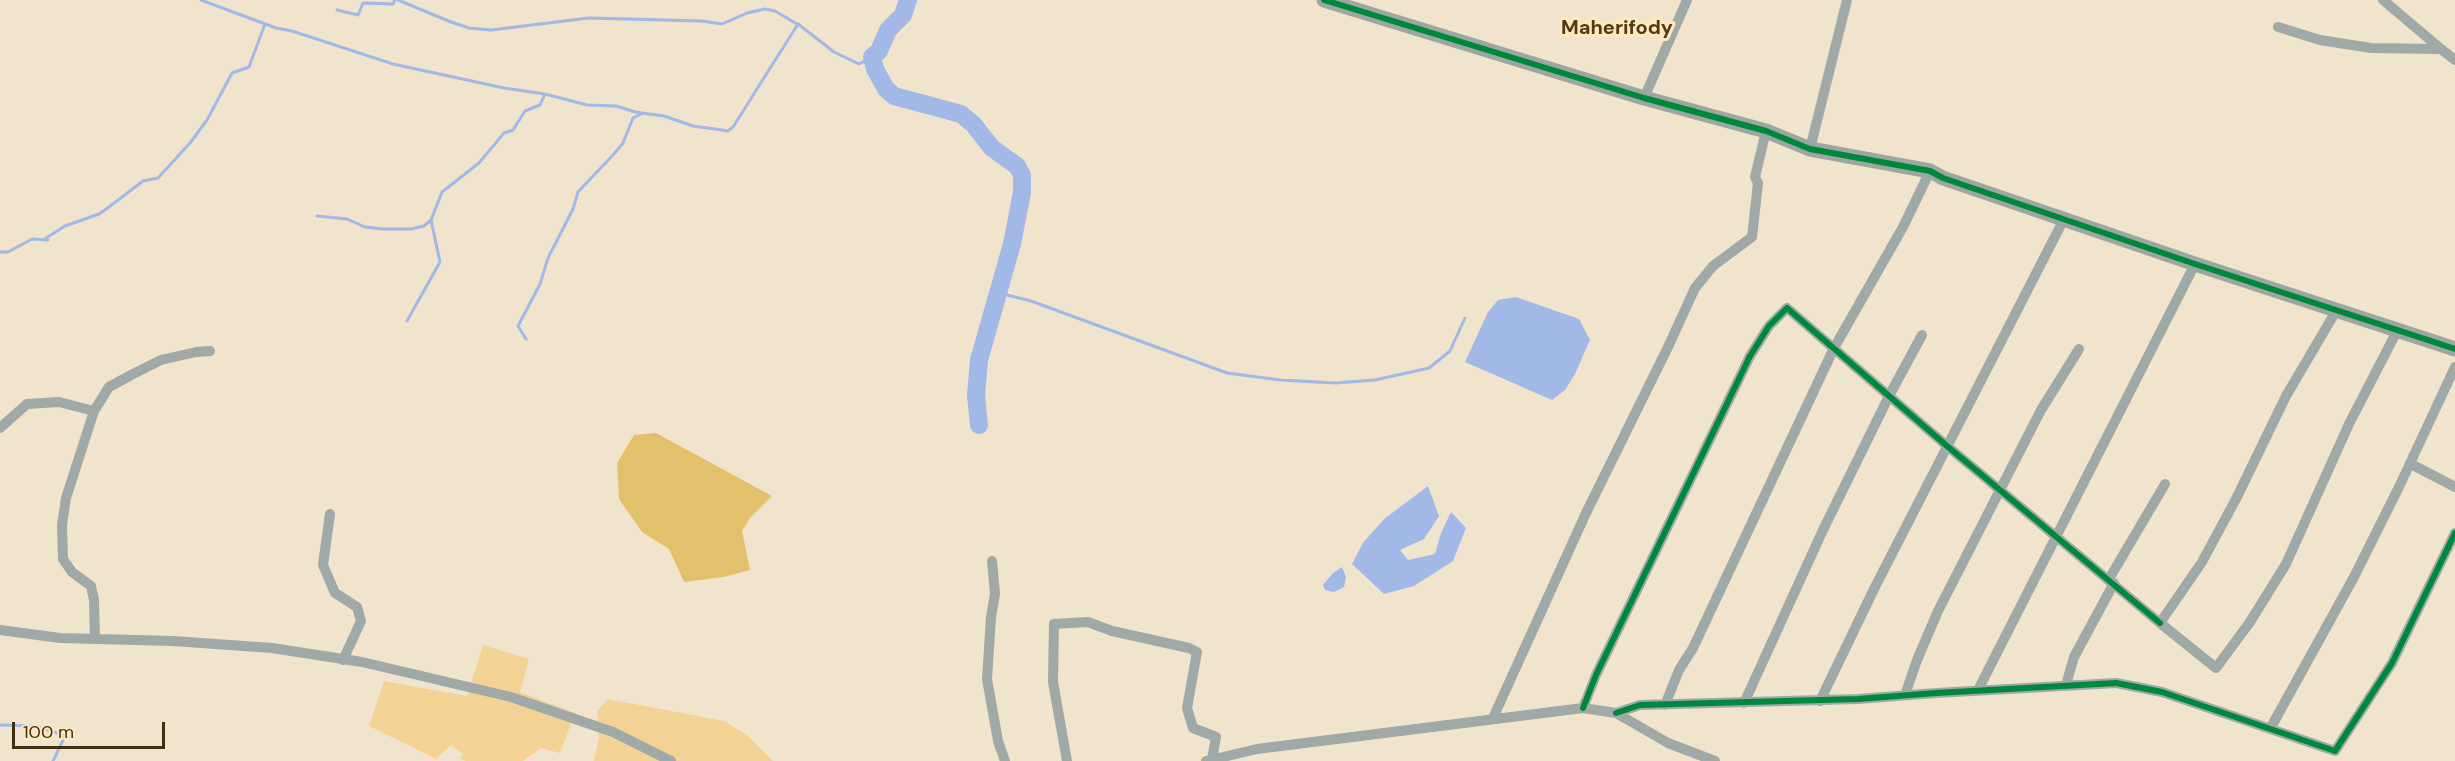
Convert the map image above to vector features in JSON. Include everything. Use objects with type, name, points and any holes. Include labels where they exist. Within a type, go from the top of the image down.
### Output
[{"type":"street","points":[[1324,0],[1644,98],[1766,132],[1810,148],[1930,171],[1944,178],[2195,264],[2455,349]]},
{"type":"street","points":[[1644,98],[1687,0]]},
{"type":"street","points":[[1810,148],[1847,0]]},
{"type":"street","points":[[2383,0],[2455,60]]},
{"type":"street","points":[[2278,27],[2320,40],[2371,48],[2441,49]]},
{"type":"street","points":[[1493,718],[1586,513],[1695,288],[1713,266],[1752,237],[1758,183],[1755,177],[1766,132]]},
{"type":"street","points":[[1665,705],[1679,670],[1693,648],[1834,348],[1903,227],[1930,171]]},
{"type":"street","points":[[1820,701],[1947,446],[2064,219]]},
{"type":"street","points":[[1978,690],[2195,264]]},
{"type":"street","points":[[1583,708],[1596,675],[1740,377],[1769,326],[1787,308],[1947,446],[2216,668],[2250,622],[2286,564],[2349,424],[2397,331]]},
{"type":"street","points":[[2160,623],[2202,562],[2237,497],[2286,396],[2336,311]]},
{"type":"street","points":[[1744,703],[1823,530],[1889,396],[1922,335]]},
{"type":"street","points":[[1905,695],[1938,611],[2041,410],[2079,349]]},
{"type":"street","points":[[94,639],[94,600],[91,586],[72,572],[63,559],[62,525],[66,498],[94,411],[109,387],[161,360],[210,351]]},
{"type":"street","points":[[2270,729],[2354,577],[2455,367]]},
{"type":"street","points":[[0,428],[27,404],[58,402],[94,411]]},
{"type":"street","points":[[2410,464],[2455,487]]},
{"type":"street","points":[[2066,685],[2074,657],[2111,581],[2165,484]]},
{"type":"street","points":[[330,513],[323,565],[335,593],[357,607],[361,621],[344,660]]},
{"type":"street","points":[[1616,713],[1640,705],[1820,701],[2116,683],[2162,692],[2335,751],[2392,663],[2455,533]]},
{"type":"street","points":[[992,561],[994,594],[987,679],[998,741],[1005,761]]},
{"type":"street","points":[[1067,761],[1053,682],[1054,624],[1088,622],[1112,631],[1189,648],[1197,652],[1187,708],[1193,728],[1216,737],[1209,760],[1257,749],[1583,708],[1616,713],[1668,742],[1715,761]]},
{"type":"street","points":[[0,630],[60,638],[272,648],[362,662],[511,697],[613,732],[671,761]]},
{"type":"shaded area","points":[[656,433],[772,496],[750,518],[742,531],[750,570],[723,577],[684,582],[669,549],[642,532],[619,499],[617,463],[634,435]]},
{"type":"shaded area","points":[[483,645],[529,659],[520,692],[575,713],[560,753],[541,748],[523,761],[466,761],[460,759],[463,754],[451,745],[436,759],[369,726],[384,681],[467,696]]},
{"type":"shaded area","points":[[608,699],[724,721],[747,735],[773,761],[594,761],[599,738],[597,711]]},
{"type":"water","points":[[1516,297],[1579,319],[1590,340],[1565,390],[1552,400],[1465,362],[1488,312],[1498,300]]},
{"type":"water","points":[[1428,486],[1439,516],[1424,539],[1400,550],[1408,560],[1435,554],[1441,533],[1451,512],[1466,528],[1453,561],[1414,586],[1384,594],[1352,564],[1363,543],[1384,519]]},
{"type":"water","points":[[1342,567],[1346,577],[1344,587],[1334,592],[1325,590],[1323,585],[1333,573]]},
{"type":"waterway","points":[[201,0],[276,28],[292,31],[393,64],[504,88],[545,94],[587,105],[616,106],[635,112],[664,116],[693,126],[728,131],[733,127],[798,24],[834,52],[859,64],[872,57]]},
{"type":"waterway","points":[[337,10],[358,15],[363,3],[393,4],[395,0]]},
{"type":"waterway","points":[[398,0],[469,28],[491,30],[589,18],[702,21],[722,24],[747,13],[765,9],[775,11],[797,24]]},
{"type":"waterway","points":[[908,0],[903,15],[888,30],[879,51],[872,57],[875,69],[886,89],[894,96],[961,114],[974,125],[992,148],[1017,166],[1022,175],[1022,192],[1012,244],[979,360],[976,395],[979,425]]},
{"type":"waterway","points":[[0,252],[8,252],[32,239],[48,240],[46,238],[65,226],[99,214],[143,181],[158,178],[190,143],[207,120],[232,73],[249,67],[265,24]]},
{"type":"waterway","points":[[317,216],[347,219],[365,227],[383,229],[411,229],[424,226],[431,220],[442,192],[479,163],[504,133],[513,130],[525,111],[540,105],[545,94]]},
{"type":"waterway","points":[[526,339],[518,326],[540,284],[548,258],[573,209],[578,192],[623,143],[633,118],[641,114]]},
{"type":"waterway","points":[[407,321],[440,262],[431,220]]},
{"type":"waterway","points":[[999,293],[1031,301],[1227,373],[1280,380],[1335,383],[1375,380],[1429,368],[1450,351],[1465,318]]},
{"type":"waterway","points":[[0,725],[37,726],[65,736],[53,761]]},
{"type":"cycle path","points":[[1324,0],[1644,98],[1766,131],[1810,149],[1930,171],[1943,178],[2195,264],[2455,349]]},
{"type":"cycle path","points":[[1583,708],[1596,675],[1750,356],[1769,326],[1787,308],[1947,446],[2160,623]]},
{"type":"cycle path","points":[[1616,713],[1640,705],[1858,699],[2116,683],[2162,692],[2335,751],[2392,663],[2455,533]]},
{"type":"district","name":"Maherifody","points":[[1617,29]]}]
